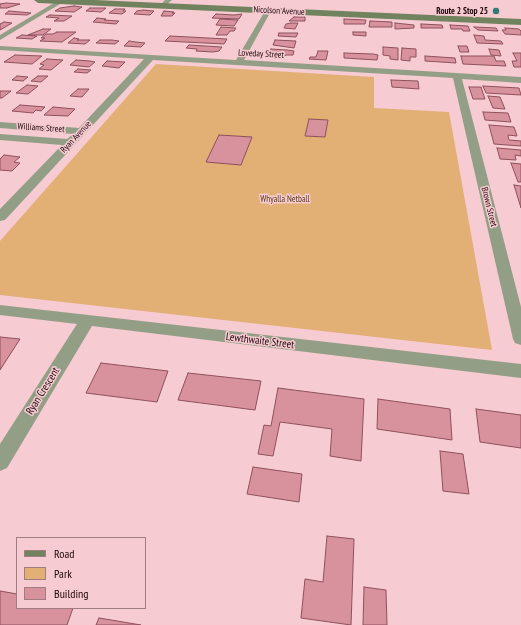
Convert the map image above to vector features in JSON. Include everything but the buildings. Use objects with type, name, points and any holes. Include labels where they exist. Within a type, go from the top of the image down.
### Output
[{"type":"main road","name":"Nicolson Avenue","points":[[38,0],[166,3],[520,19]]},
{"type":"main road","name":"Nicolson Avenue","points":[[123,0],[268,11],[520,19]]},
{"type":"street","points":[[0,38],[62,1]]},
{"type":"street","points":[[238,63],[268,11]]},
{"type":"street","name":"Loveday Street","points":[[0,48],[521,80]]},
{"type":"street","name":"Ryan Avenue","points":[[0,217],[151,57]]},
{"type":"street","name":"Brown Street","points":[[457,76],[521,338]]},
{"type":"street","name":"Williams Street","points":[[0,125],[81,131]]},
{"type":"street","name":"Williams Street","points":[[0,137],[71,143]]},
{"type":"street","name":"Lewthwaite Street","points":[[0,310],[521,371]]},
{"type":"street","name":"Ryan Crescent","points":[[0,462],[87,321]]},
{"type":"green space","name":"Whyalla Netball","points":[[156,64],[374,77],[374,108],[449,112],[492,350],[0,295],[0,241]]},
{"type":"place","name":"Route 2 Stop 25","points":[[496,11]]}]
